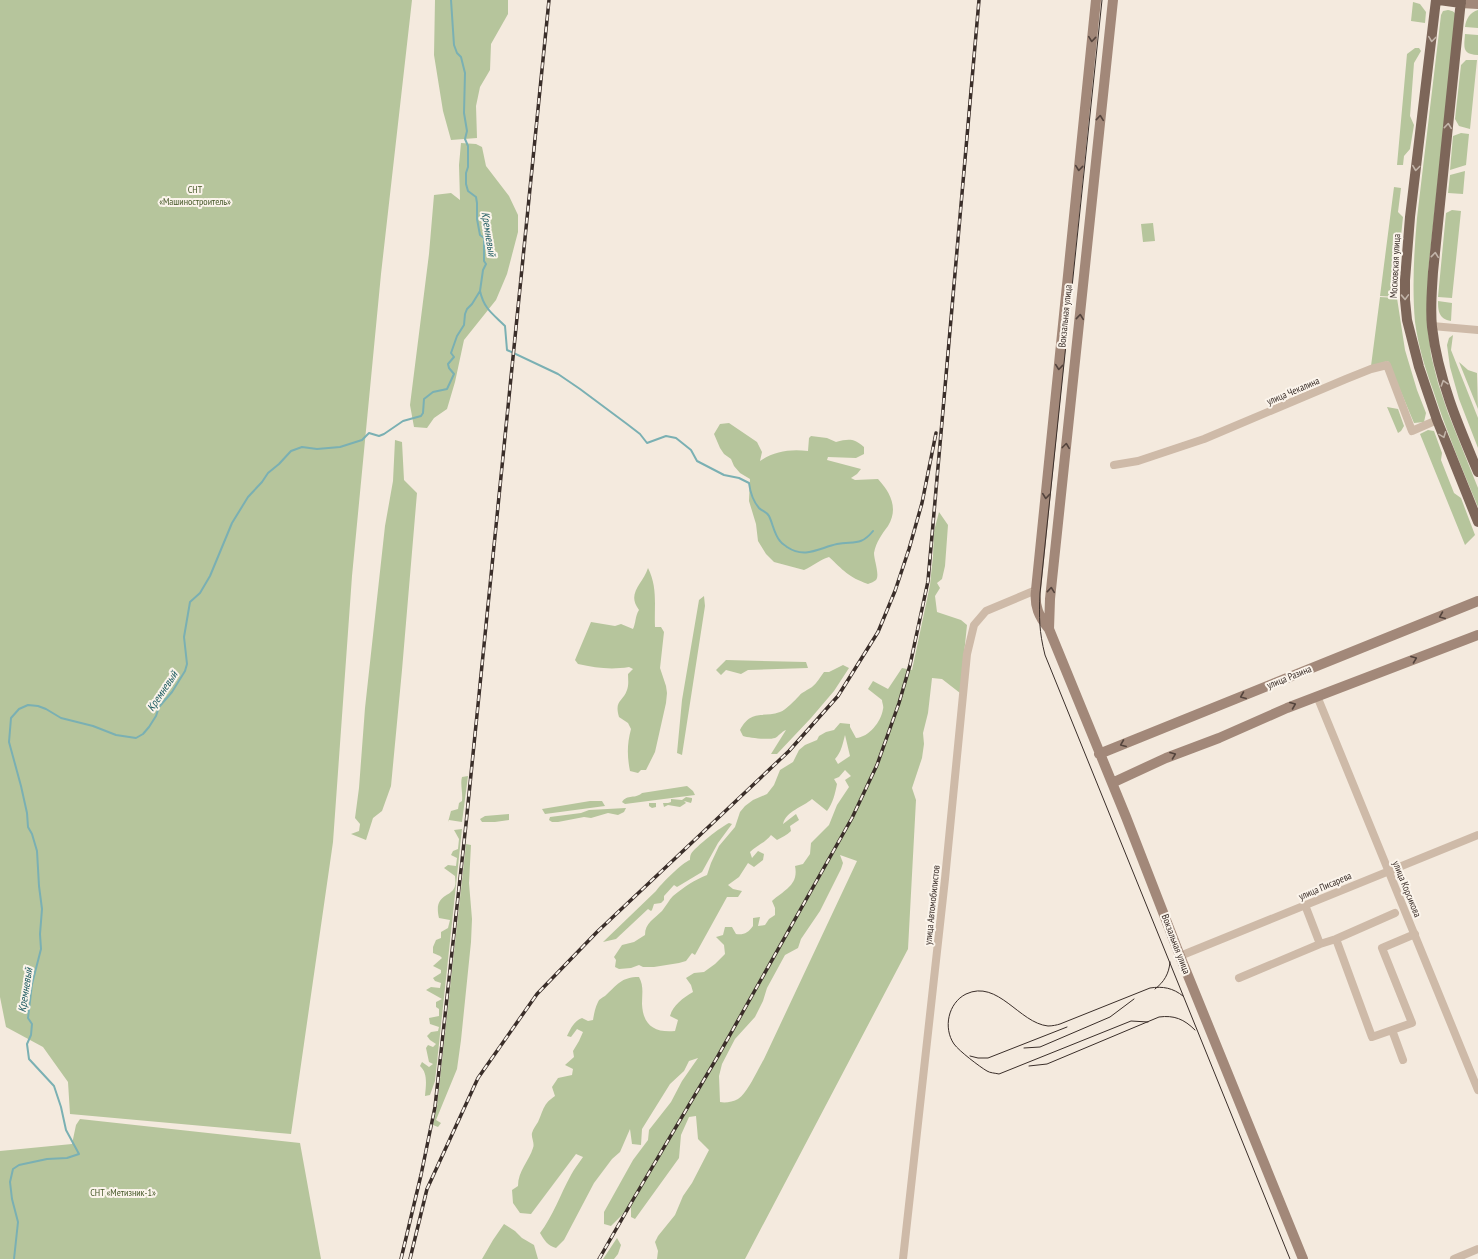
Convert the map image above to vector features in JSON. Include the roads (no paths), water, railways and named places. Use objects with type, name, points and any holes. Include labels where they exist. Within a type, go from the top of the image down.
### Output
[{"type":"main road","name":"Вокзальная улица","points":[[1096,0],[1035,596],[1037,610],[1041,618],[1050,628],[1099,754],[1303,1259]]},
{"type":"main road","name":"Вокзальная улица","points":[[1050,628],[1051,592],[1113,0]]},
{"type":"main road","points":[[1437,0],[1461,1],[1478,4]]},
{"type":"main road","name":"Московская улица","points":[[1437,0],[1410,217],[1405,280],[1407,320],[1413,346],[1437,420],[1478,522]]},
{"type":"main road","points":[[1461,1],[1433,272],[1431,311],[1432,326],[1441,373],[1451,407],[1478,472]]},
{"type":"main road","name":"улица Разина","points":[[1099,754],[1478,601]]},
{"type":"main road","points":[[1112,783],[1166,758],[1219,738],[1317,696],[1478,635]]},
{"type":"street","points":[[1432,326],[1478,330]]},
{"type":"street","name":"улица Чекалина","points":[[1114,465],[1138,461],[1204,439],[1346,379],[1371,369],[1387,365],[1412,431],[1437,420]]},
{"type":"street","name":"улица Автомобилистов","points":[[903,1259],[945,879],[967,654],[974,625],[986,611],[1036,590]]},
{"type":"street","name":"улица Корсикова","points":[[1317,696],[1478,1090]]},
{"type":"street","name":"улица Писарева","points":[[1180,956],[1478,835]]},
{"type":"street","points":[[1305,905],[1320,944]]},
{"type":"street","points":[[1239,978],[1395,913]]},
{"type":"street","points":[[1336,938],[1372,1037],[1412,1022],[1382,948],[1415,934]]},
{"type":"street","points":[[1392,1030],[1403,1060]]},
{"type":"street","points":[[1454,1259],[1478,1249]]},
{"type":"waterway","name":"Кремневый","points":[[14,1259],[18,1222],[12,1199],[10,1182],[13,1169],[19,1165],[47,1159],[67,1158],[79,1154],[66,1130],[61,1107],[54,1086],[29,1059],[27,1044],[31,1035],[32,1024],[28,1018],[32,984],[41,949],[40,934],[42,909],[37,851],[32,834],[28,827],[27,813],[21,786],[9,742],[11,718],[19,709],[28,705],[38,706],[61,718],[93,726],[116,735],[136,738],[143,734],[156,716],[159,707],[172,692],[185,671],[187,664],[184,637],[190,602],[200,593],[210,576],[232,523],[248,497],[268,473],[291,451],[302,447],[317,449],[340,447],[362,440],[369,433],[379,436],[384,434],[403,421],[421,416],[423,413],[424,399],[433,392],[447,389],[454,374],[449,368],[448,364],[454,357],[451,353],[457,336],[464,325],[467,309],[480,291],[483,270],[486,264],[484,261],[484,238],[480,235],[477,219],[476,197],[468,191],[466,184],[468,146],[465,139],[467,131],[464,113],[465,73],[461,57],[457,53],[454,45],[451,0]]},
{"type":"waterway","points":[[480,291],[487,307],[505,326],[507,350],[558,374],[640,434],[647,443],[666,436],[676,438],[691,450],[697,461],[724,475],[739,478],[749,483],[755,502],[759,508],[768,515],[778,538],[787,547],[800,552],[812,552],[837,544],[861,541],[869,536],[873,531]]},
{"type":"tram line","points":[[1102,0],[1040,593],[1042,639],[1045,655],[1290,1259]]},
{"type":"tram line","points":[[1155,989],[1166,977],[1170,962]]},
{"type":"tram line","points":[[1148,1022],[1131,1021],[999,1074],[984,1069],[957,1047],[951,1038],[948,1024],[949,1016],[955,1003],[966,994],[978,991],[988,992],[1008,1003],[1027,1018],[1048,1026],[1060,1024],[1150,988],[1168,988],[1183,996]]},
{"type":"tram line","points":[[1024,1048],[1040,1047],[1110,1017],[1134,999]]},
{"type":"tram line","points":[[1029,1066],[1047,1064],[1159,1017],[1174,1017],[1187,1023],[1195,1030]]},
{"type":"tram line","points":[[970,1056],[988,1058],[1067,1027]]},
{"type":"railway","points":[[401,1259],[435,1107],[466,824],[549,0]]},
{"type":"railway","points":[[599,1259],[718,1056],[852,818],[877,765],[899,703],[910,665],[928,581],[979,0]]},
{"type":"railway","points":[[410,1259],[427,1189],[478,1078],[537,994],[597,932],[789,751],[838,696],[878,632],[895,591],[922,503],[936,433]]},
{"type":"park label","name":"СНТ «Машиностроитель»","points":[[195,194]]},
{"type":"park label","name":"СНТ «Метизник-1»","points":[[123,1192]]}]
